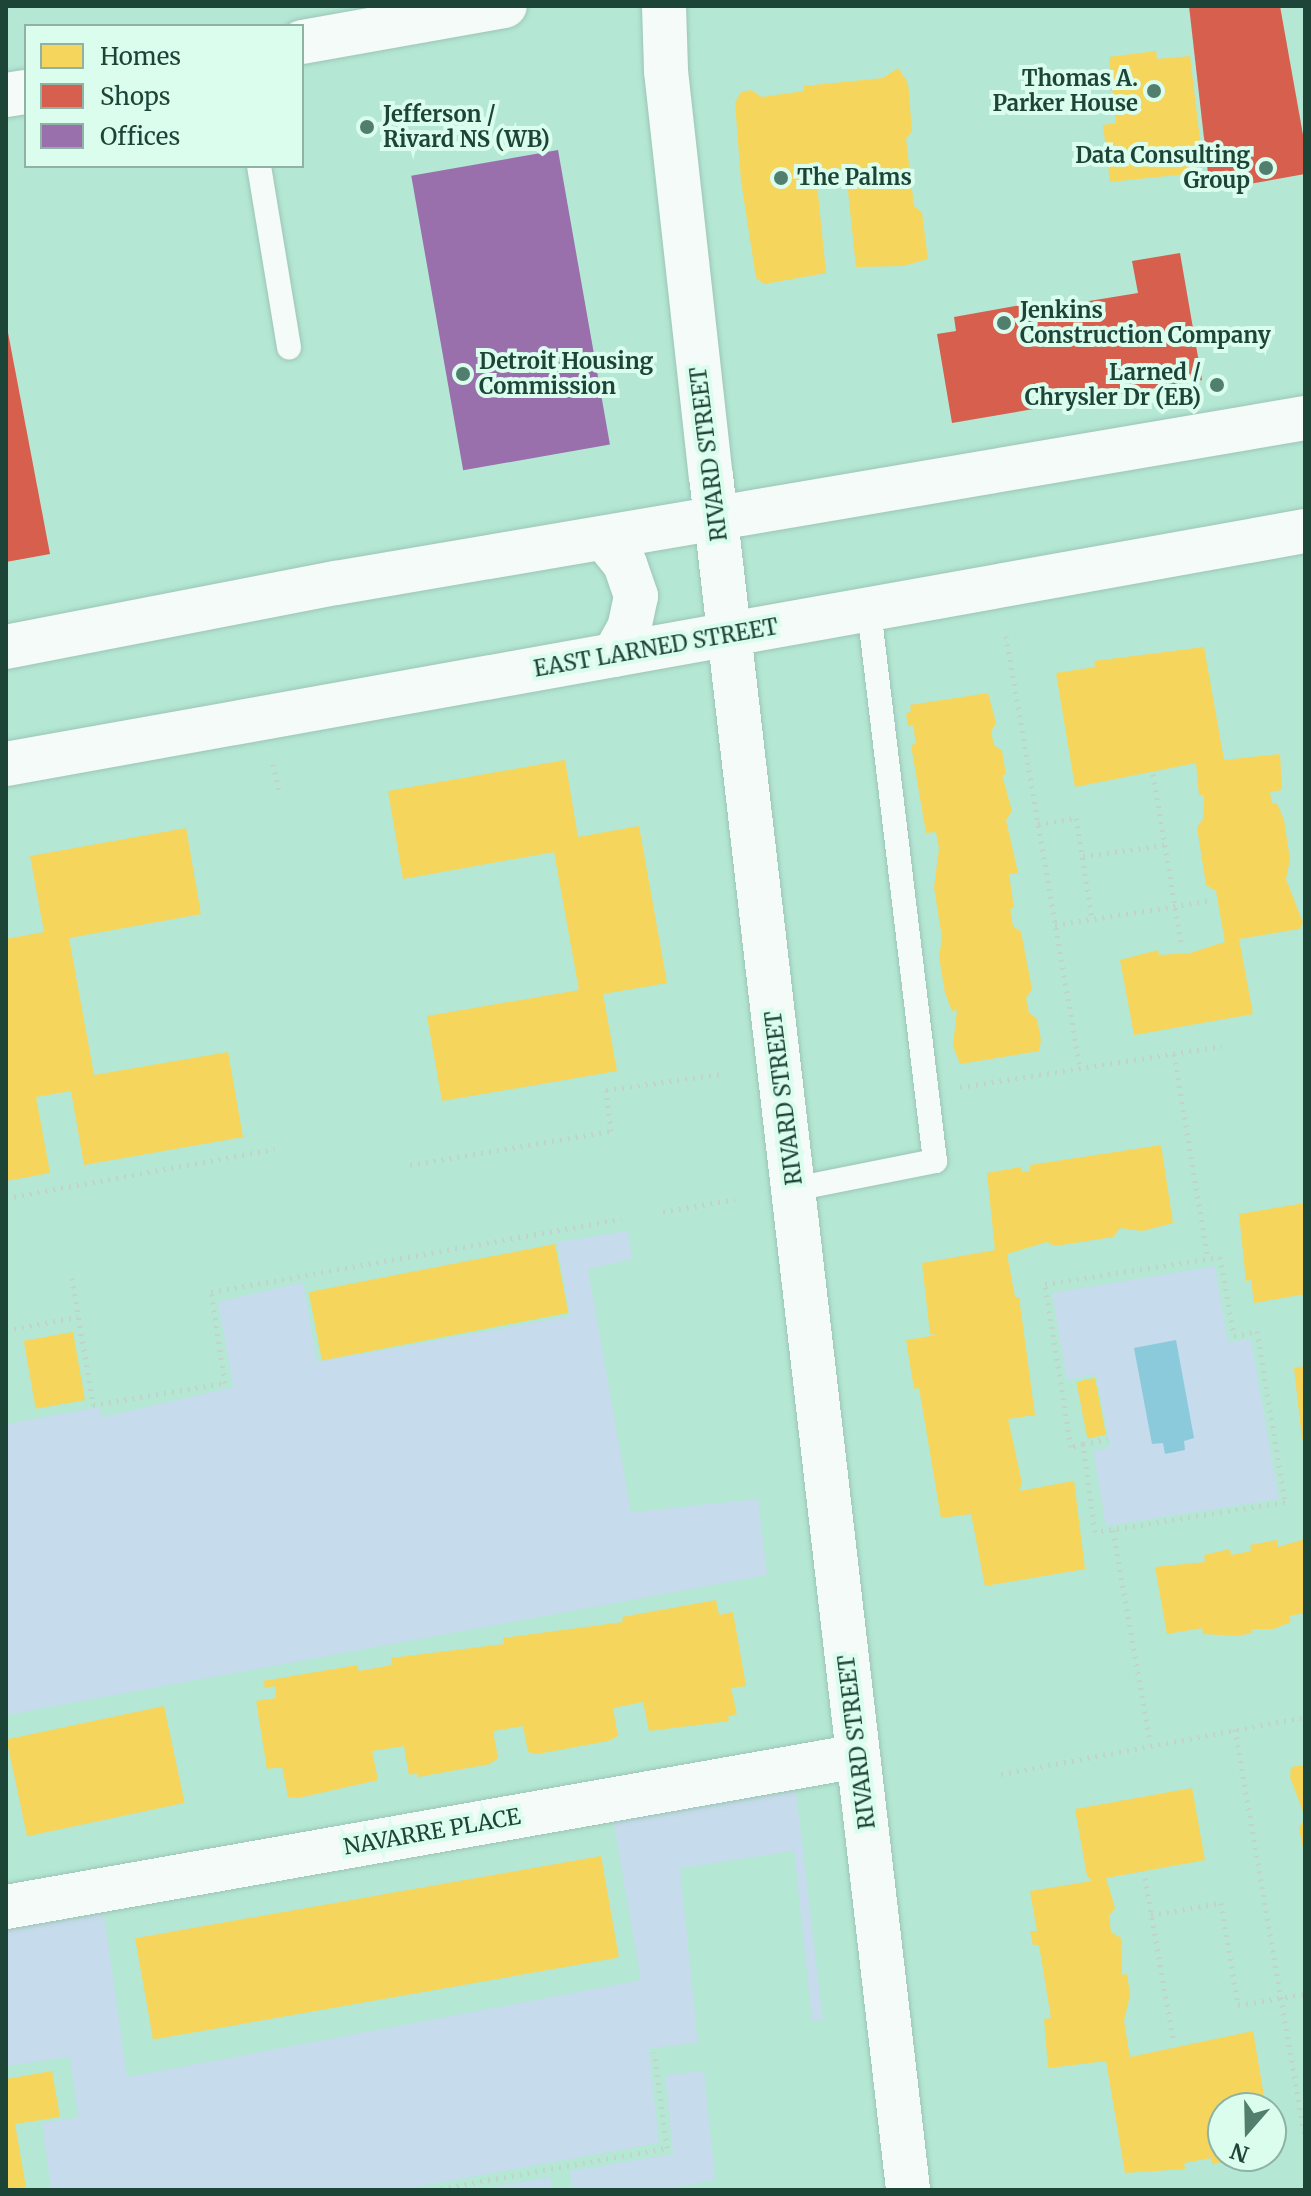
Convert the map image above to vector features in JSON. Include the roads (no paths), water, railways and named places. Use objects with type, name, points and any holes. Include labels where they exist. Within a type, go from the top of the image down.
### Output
[{"type":"street","points":[[304,42],[505,6]]},
{"type":"street","name":"RIVARD STREET","points":[[664,6],[666,71],[908,2190]]},
{"type":"street","points":[[6,647],[717,518],[1299,432]]},
{"type":"street","name":"EAST LARNED STREET","points":[[6,764],[869,610],[1302,525]]},
{"type":"street","points":[[604,538],[625,564],[636,596],[629,628],[614,655]]},
{"type":"street","name":"NAVARRE PLACE","points":[[6,1907],[858,1756]]},
{"type":"lane","points":[[259,168],[289,348]]},
{"type":"lane","points":[[795,1189],[935,1161],[869,610]]},
{"type":"water","points":[[1176,1340],[1194,1438],[1184,1441],[1185,1450],[1165,1454],[1163,1443],[1152,1444],[1134,1348]]},
{"type":"place","name":"Thomas A. Parker House","points":[[1154,91]]},
{"type":"place","name":"Jefferson / Rivard NS (WB)","points":[[367,127]]},
{"type":"place","name":"Data Consulting Group","points":[[1266,168]]},
{"type":"place","name":"The Palms","points":[[781,178]]},
{"type":"place","name":"Jenkins Construction Company","points":[[1004,323]]},
{"type":"place","name":"Detroit Housing Commission","points":[[463,374]]},
{"type":"place","name":"Larned / Chrysler Dr (EB)","points":[[1217,385]]}]
